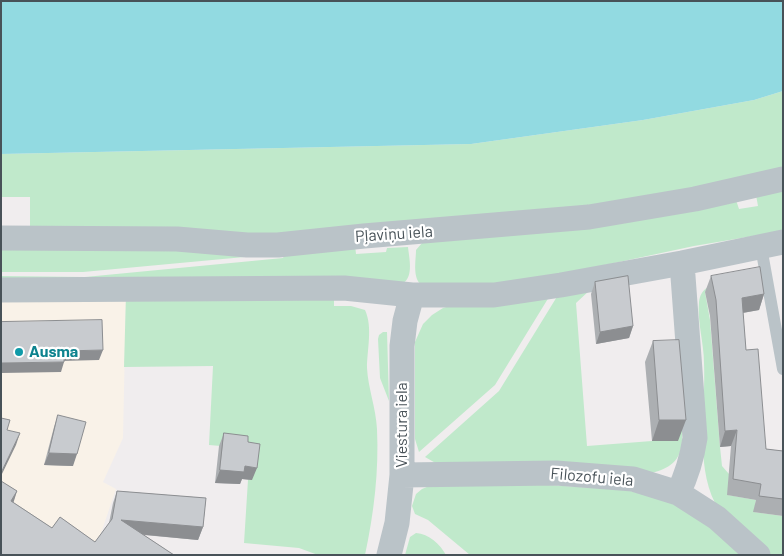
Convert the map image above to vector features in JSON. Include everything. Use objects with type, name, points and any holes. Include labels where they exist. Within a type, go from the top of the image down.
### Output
[{"type":"street","name":"Pļaviņu iela","points":[[1,238],[177,239],[247,245],[278,245],[589,217],[686,201],[783,179]]},
{"type":"street","points":[[1,290],[344,288],[412,295],[494,295],[682,263],[772,245]]},
{"type":"street","points":[[678,493],[692,457],[695,438],[682,263]]},
{"type":"street","name":"Viestura iela","points":[[389,555],[397,522],[402,475],[402,346],[405,321],[412,295]]},
{"type":"street","name":"Filozofu iela","points":[[402,475],[556,473],[633,479],[678,493],[717,518],[758,555]]},
{"type":"lane","points":[[772,245],[783,366]]},
{"type":"shaded area","points":[[126,294],[123,438],[103,482],[116,489],[97,545],[1,555],[1,299]]},
{"type":"green space","points":[[783,91],[783,169],[637,201],[257,237],[30,230],[30,197],[1,197],[1,154],[471,144],[643,120],[754,100]]},
{"type":"green space","points":[[783,189],[783,231],[694,246],[530,281],[482,288],[422,285],[416,274],[416,250],[422,243],[736,200],[739,209],[758,206],[756,195]]},
{"type":"green space","points":[[355,245],[356,254],[386,252],[387,248],[408,247],[409,276],[403,283],[1,282],[1,276],[85,277],[283,258],[286,252]]},
{"type":"green space","points":[[1,246],[165,248],[266,255],[83,272],[1,272]]},
{"type":"green space","points":[[708,287],[705,292],[710,320],[722,466],[729,474],[728,495],[756,500],[754,512],[783,516],[783,555],[771,555],[715,503],[709,487],[703,453],[704,363],[699,309],[701,295]]},
{"type":"green space","points":[[590,290],[576,303],[587,446],[678,441],[672,360],[681,418],[682,439],[678,457],[672,464],[651,473],[439,465],[425,457],[499,391],[558,295]]},
{"type":"green space","points":[[126,294],[334,295],[334,306],[351,306],[365,310],[369,324],[367,368],[376,421],[377,460],[371,524],[365,555],[318,555],[299,548],[244,543],[248,480],[244,448],[209,445],[213,366],[124,367]]},
{"type":"green space","points":[[549,297],[495,385],[419,452],[415,439],[415,342],[423,324],[443,308],[453,305]]},
{"type":"green space","points":[[387,332],[389,401],[380,378],[378,339],[379,335]]},
{"type":"green space","points":[[501,482],[627,490],[682,505],[745,555],[470,555],[428,520],[415,514],[412,506],[416,494],[429,486]]},
{"type":"green space","points":[[416,533],[434,540],[446,555],[405,555],[410,537]]},
{"type":"water","points":[[1,1],[783,1],[783,91],[754,100],[643,120],[471,144],[1,154]]},
{"type":"building","points":[[760,267],[764,294],[742,298],[746,350],[758,349],[766,449],[783,451],[783,499],[759,496],[761,484],[733,479],[737,430],[725,431],[716,300],[711,276]]},
{"type":"building","points":[[628,276],[633,326],[600,332],[595,282]]},
{"type":"building","points":[[102,320],[103,350],[64,351],[64,362],[1,363],[1,322]]},
{"type":"building","points":[[679,340],[686,420],[659,420],[653,341]]},
{"type":"building","points":[[58,415],[86,422],[77,454],[49,453]]},
{"type":"building","points":[[1,418],[10,420],[7,430],[20,433],[1,473]]},
{"type":"building","points":[[224,433],[248,436],[248,442],[260,444],[257,468],[245,466],[244,472],[220,470]]},
{"type":"building","points":[[1,481],[17,491],[11,501],[52,528],[60,517],[95,542],[112,519],[117,491],[206,498],[203,527],[121,520],[174,555],[1,555]]},
{"type":"place","name":"Ausma","points":[[19,352]]}]
